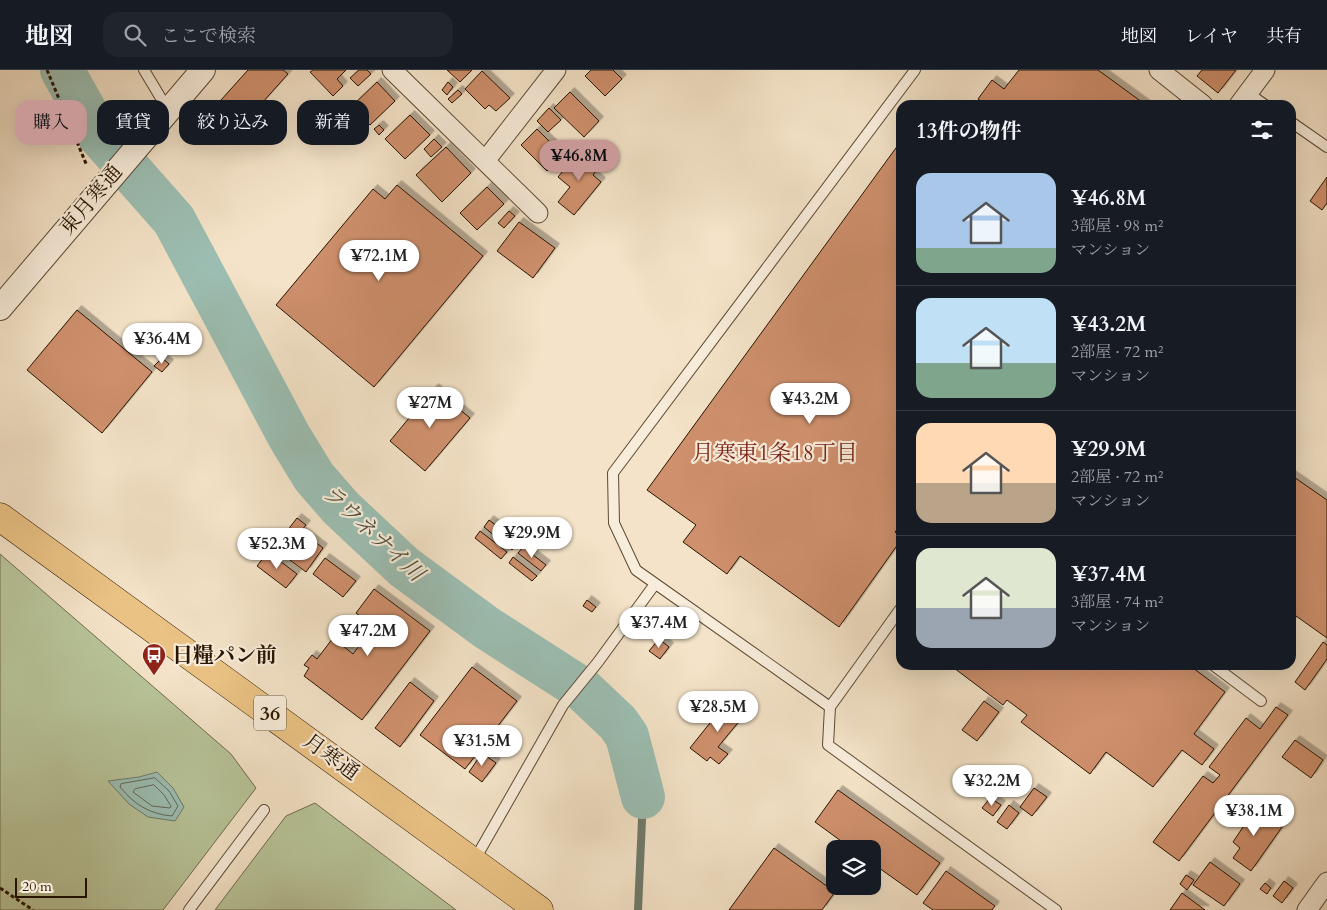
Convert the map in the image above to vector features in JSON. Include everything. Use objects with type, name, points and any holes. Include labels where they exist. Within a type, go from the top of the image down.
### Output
[{"type":"highway","name":"月寒通","points":[[0,516],[539,910]]},
{"type":"street","name":"東月寒通","points":[[169,109],[203,70]]},
{"type":"street","points":[[392,70],[538,214]]},
{"type":"street","points":[[484,161],[556,70]]},
{"type":"street","points":[[1159,70],[1197,100]]},
{"type":"street","points":[[1243,99],[1264,70]]},
{"type":"street","name":"東月寒通","points":[[0,308],[139,145]]},
{"type":"street","points":[[1306,910],[1327,882]]},
{"type":"lane","points":[[144,70],[162,100]]},
{"type":"lane","points":[[830,707],[636,570],[614,523],[613,473],[915,70]]},
{"type":"lane","points":[[1296,125],[1327,146]]},
{"type":"lane","points":[[474,861],[563,705],[598,662],[655,584]]},
{"type":"lane","points":[[896,615],[830,707],[828,745],[1056,910]]},
{"type":"lane","points":[[1220,670],[1261,700]]},
{"type":"lane","points":[[189,910],[264,810]]},
{"type":"path","points":[[47,70],[87,166]]},
{"type":"path","points":[[0,888],[33,910]]},
{"type":"green space","points":[[0,554],[231,754],[256,788],[163,910],[0,910]]},
{"type":"green space","points":[[315,803],[456,910],[215,910],[286,816]]},
{"type":"water","points":[[157,772],[173,788],[184,807],[175,821],[148,817],[129,804],[108,781],[139,777]]},
{"type":"building","points":[[248,70],[283,70],[288,74],[265,100],[221,100]]},
{"type":"building","points":[[313,70],[346,70],[337,79],[343,86],[333,96],[310,72]]},
{"type":"building","points":[[359,70],[367,70],[371,74],[358,86],[350,78]]},
{"type":"building","points":[[447,70],[472,70],[460,82]]},
{"type":"building","points":[[591,70],[613,70],[622,79],[605,96],[585,76]]},
{"type":"building","points":[[1019,70],[1098,70],[1139,100],[978,99],[992,80],[1004,89]]},
{"type":"building","points":[[1202,70],[1236,70],[1218,93],[1197,76]]},
{"type":"building","points":[[482,71],[510,98],[496,111],[489,105],[485,109],[465,89]]},
{"type":"building","points":[[377,82],[395,101],[370,125],[369,100],[358,100]]},
{"type":"building","points":[[448,82],[453,87],[447,95],[442,90]]},
{"type":"building","points":[[458,90],[462,94],[452,103],[448,99]]},
{"type":"building","points":[[570,92],[599,121],[584,137],[554,108]]},
{"type":"building","points":[[549,108],[561,120],[548,132],[537,121]]},
{"type":"building","points":[[410,115],[430,135],[405,159],[385,139]]},
{"type":"building","points":[[379,125],[384,130],[379,135],[374,129]]},
{"type":"building","points":[[537,129],[563,155],[547,171],[521,145]]},
{"type":"building","points":[[434,139],[442,147],[431,157],[424,149]]},
{"type":"building","points":[[446,147],[471,173],[442,202],[416,175]]},
{"type":"building","points":[[896,148],[896,547],[839,627],[740,556],[727,574],[683,542],[696,525],[647,490]]},
{"type":"building","points":[[580,150],[600,166],[593,175],[601,182],[574,215],[558,202],[570,187],[558,177]]},
{"type":"building","points":[[1327,177],[1327,203],[1322,210],[1310,201]]},
{"type":"building","points":[[397,185],[483,256],[374,387],[276,305],[373,189],[385,199]]},
{"type":"building","points":[[487,187],[504,204],[477,230],[460,213]]},
{"type":"building","points":[[509,211],[515,216],[504,228],[498,223]]},
{"type":"building","points":[[519,222],[555,248],[533,278],[497,251]]},
{"type":"building","points":[[77,310],[152,372],[102,433],[27,370]]},
{"type":"building","points":[[162,358],[169,364],[162,372],[154,366]]},
{"type":"building","points":[[434,388],[470,418],[425,471],[390,441]]},
{"type":"building","points":[[1296,478],[1327,500],[1327,638],[1296,616]]},
{"type":"building","points":[[297,518],[306,525],[301,531],[323,548],[306,572],[274,548]]},
{"type":"building","points":[[489,520],[518,542],[512,550],[484,527]]},
{"type":"building","points":[[480,531],[507,552],[501,559],[475,538]]},
{"type":"building","points":[[523,547],[546,565],[541,571],[518,553]]},
{"type":"building","points":[[268,552],[297,574],[286,588],[257,566]]},
{"type":"building","points":[[513,557],[537,576],[532,581],[509,563]]},
{"type":"building","points":[[325,558],[356,581],[343,597],[313,574]]},
{"type":"building","points":[[374,589],[430,631],[362,720],[304,676],[309,668],[304,665],[312,655],[317,659],[333,638],[353,654],[374,626],[356,613]]},
{"type":"building","points":[[587,600],[596,607],[592,612],[583,606]]},
{"type":"building","points":[[659,639],[669,647],[660,659],[649,651]]},
{"type":"building","points":[[1323,642],[1327,645],[1327,659],[1305,690],[1295,682]]},
{"type":"building","points":[[472,667],[517,701],[465,769],[420,735]]},
{"type":"building","points":[[957,670],[1196,670],[1225,692],[1194,734],[1214,749],[1202,765],[1182,750],[1153,787],[1106,752],[1090,774],[1021,722],[1027,715],[1007,700],[1003,705]]},
{"type":"building","points":[[410,682],[434,701],[400,747],[375,728]]},
{"type":"building","points":[[729,699],[746,713],[718,747],[728,754],[719,764],[710,757],[707,761],[690,748]]},
{"type":"building","points":[[984,701],[999,712],[977,741],[962,730]]},
{"type":"building","points":[[1276,707],[1288,715],[1179,861],[1153,842],[1203,776],[1213,783],[1220,775],[1209,767],[1246,718],[1260,729]]},
{"type":"building","points":[[1295,740],[1323,760],[1311,778],[1282,757]]},
{"type":"building","points":[[482,753],[496,763],[482,782],[469,772]]},
{"type":"building","points":[[1034,788],[1047,797],[1032,816],[1020,807]]},
{"type":"building","points":[[838,790],[940,863],[917,895],[881,869],[881,840],[840,840],[815,822]]},
{"type":"building","points":[[990,798],[1001,805],[993,816],[982,808]]},
{"type":"building","points":[[1009,805],[1019,813],[1007,829],[997,822]]},
{"type":"building","points":[[1250,805],[1282,827],[1251,871],[1233,858],[1240,848],[1233,842],[1243,827],[1237,823]]},
{"type":"building","points":[[774,848],[826,886],[826,895],[833,895],[822,910],[729,910]]},
{"type":"building","points":[[1210,862],[1240,884],[1224,906],[1193,885]]},
{"type":"building","points":[[946,871],[995,906],[992,910],[933,910],[923,903]]},
{"type":"building","points":[[1186,875],[1194,880],[1187,890],[1180,884]]},
{"type":"building","points":[[1284,881],[1293,888],[1282,903],[1273,896]]},
{"type":"building","points":[[1265,883],[1271,888],[1267,894],[1260,889]]},
{"type":"building","points":[[1182,893],[1205,910],[1170,910]]},
{"type":"waterway","name":"ラウネナイ川","points":[[62,70],[98,134],[174,220],[289,436],[314,477],[341,508],[404,567],[487,628],[582,689],[618,723],[627,736],[643,797]]},
{"type":"waterway","name":"ラウネナイ川","points":[[638,910],[643,797]]},
{"type":"place","name":"日糧パン前","points":[[154,676]]},
{"type":"district","name":"月寒東1条18丁目","points":[[775,453]]}]
